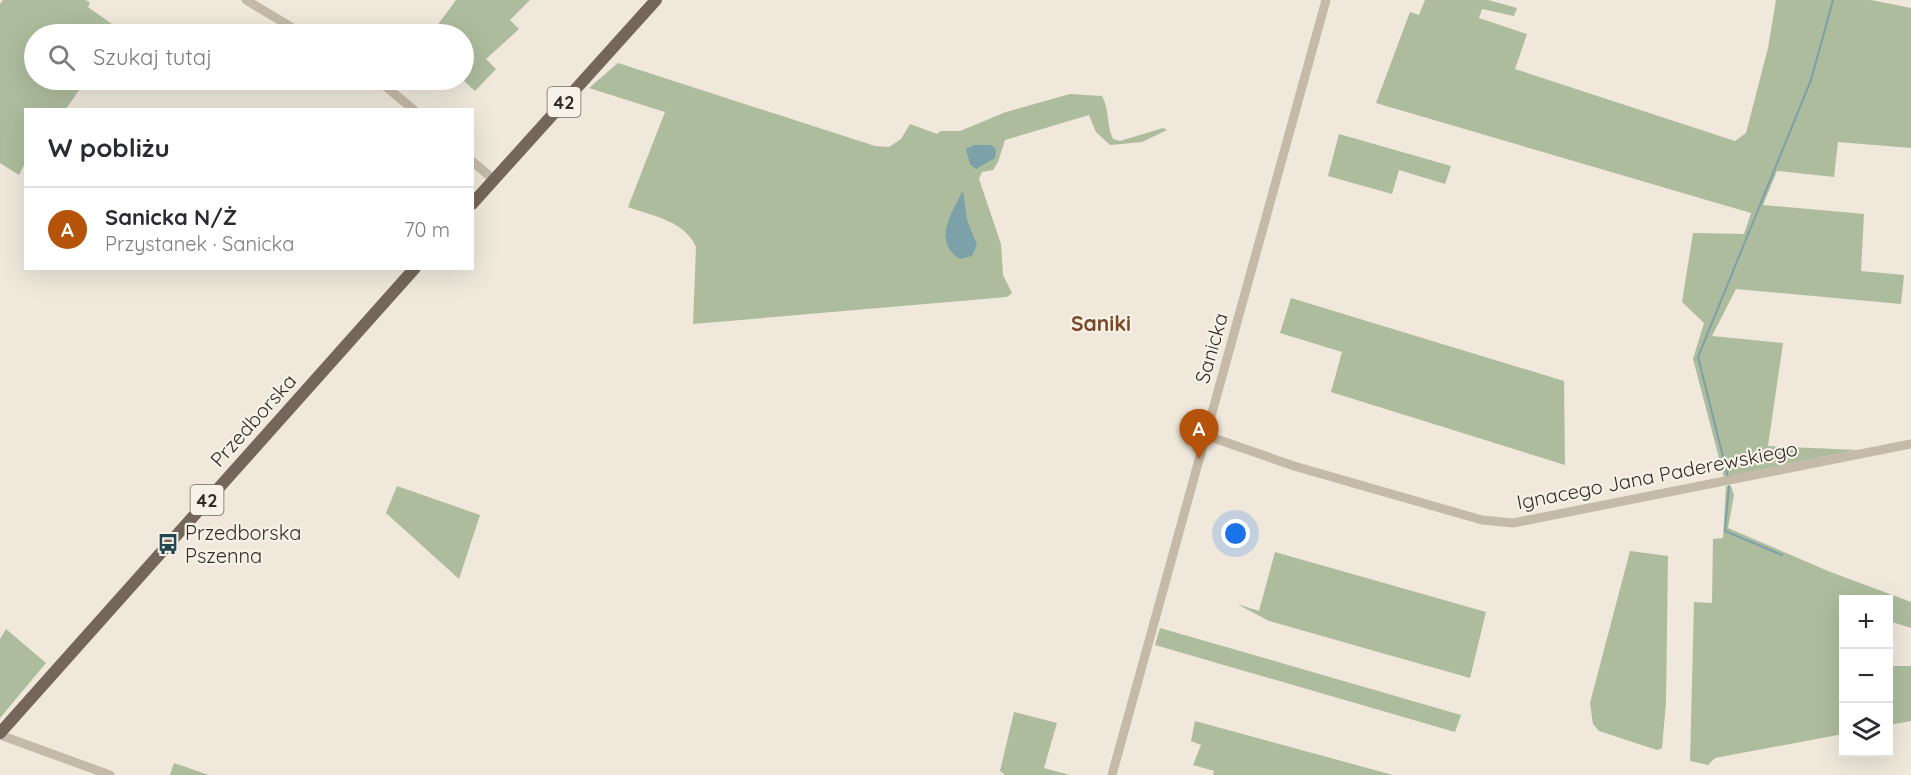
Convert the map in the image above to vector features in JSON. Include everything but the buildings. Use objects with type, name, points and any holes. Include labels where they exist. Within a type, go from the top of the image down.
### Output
[{"type":"main road","name":"42","points":[[474,202],[656,0]]},
{"type":"main road","name":"Przedborska","points":[[0,734],[413,270]]},
{"type":"street","points":[[246,0],[286,24]]},
{"type":"street","name":"Sanicka","points":[[1112,775],[1326,0]]},
{"type":"street","points":[[390,90],[412,108]]},
{"type":"street","points":[[474,163],[494,180]]},
{"type":"street","name":"Ignacego Jana Paderewskiego","points":[[1205,435],[1294,466],[1471,517],[1513,523],[1911,444]]},
{"type":"street","name":"Przedborska","points":[[0,734],[110,775]]},
{"type":"green space","points":[[3,0],[86,0],[90,3],[88,7],[112,24],[24,24],[24,90],[79,90],[67,108],[24,108],[24,165],[19,175],[0,163],[0,4]]},
{"type":"green space","points":[[456,0],[530,0],[510,20],[519,29],[486,59],[496,69],[475,91],[474,24],[438,24]]},
{"type":"green space","points":[[1425,0],[1488,0],[1517,8],[1514,16],[1482,9],[1479,18],[1527,34],[1515,69],[1735,141],[1746,133],[1768,48],[1776,0],[1871,0],[1911,8],[1911,148],[1838,142],[1834,177],[1777,171],[1763,205],[1864,214],[1861,271],[1904,275],[1901,304],[1736,289],[1712,336],[1783,343],[1768,446],[1857,450],[1724,477],[1693,359],[1704,323],[1682,302],[1693,233],[1744,234],[1751,213],[1376,103],[1410,12],[1419,15]]},
{"type":"green space","points":[[618,63],[875,146],[889,147],[901,139],[910,124],[937,134],[941,131],[960,131],[1006,112],[1070,94],[1102,96],[1113,139],[1120,141],[1163,128],[1167,130],[1142,142],[1110,145],[1096,132],[1089,115],[1005,140],[993,170],[982,172],[979,179],[1001,244],[1003,275],[1012,293],[1007,297],[693,324],[696,247],[691,238],[676,225],[628,207],[665,112],[589,88]]},
{"type":"green space","points":[[1339,134],[1451,166],[1445,184],[1399,170],[1392,194],[1328,176]]},
{"type":"green space","points":[[1291,298],[1564,381],[1565,465],[1331,392],[1342,352],[1280,333]]},
{"type":"green space","points":[[397,486],[480,515],[459,579],[386,513]]},
{"type":"green space","points":[[1726,486],[1731,486],[1734,495],[1728,528],[1828,571],[1892,595],[1839,595],[1839,735],[1715,758],[1708,765],[1690,761],[1694,602],[1712,603],[1713,539],[1723,538]]},
{"type":"green space","points":[[1630,551],[1668,556],[1666,702],[1662,748],[1657,750],[1599,731],[1593,724],[1590,703]]},
{"type":"green space","points":[[1275,552],[1486,612],[1470,678],[1269,621],[1237,604],[1259,611]]},
{"type":"green space","points":[[1893,595],[1911,602],[1911,628],[1893,622]]},
{"type":"green space","points":[[1160,628],[1461,715],[1455,732],[1155,645]]},
{"type":"green space","points":[[6,629],[46,663],[0,718],[0,639]]},
{"type":"green space","points":[[1893,666],[1911,666],[1911,721],[1893,724]]},
{"type":"green space","points":[[1014,712],[1057,723],[1044,768],[1070,775],[1005,775],[1000,771]]},
{"type":"green space","points":[[1195,721],[1393,775],[1213,775],[1214,771],[1193,765],[1201,745],[1191,741]]},
{"type":"green space","points":[[174,763],[209,775],[170,775]]},
{"type":"water","points":[[974,145],[991,145],[996,149],[995,158],[976,169],[970,164],[966,149]]},
{"type":"water","points":[[963,190],[967,220],[977,245],[972,256],[960,259],[951,252],[946,235],[950,216]]},
{"type":"waterway","points":[[1728,477],[1698,357],[1811,80],[1833,0]]},
{"type":"waterway","points":[[1729,486],[1725,531],[1782,555]]},
{"type":"place","name":"Sanicka N/Ż","points":[[1199,459]]},
{"type":"place","name":"Przedborska Pszenna","points":[[168,544]]},
{"type":"district","name":"Saniki","points":[[1101,323]]}]
